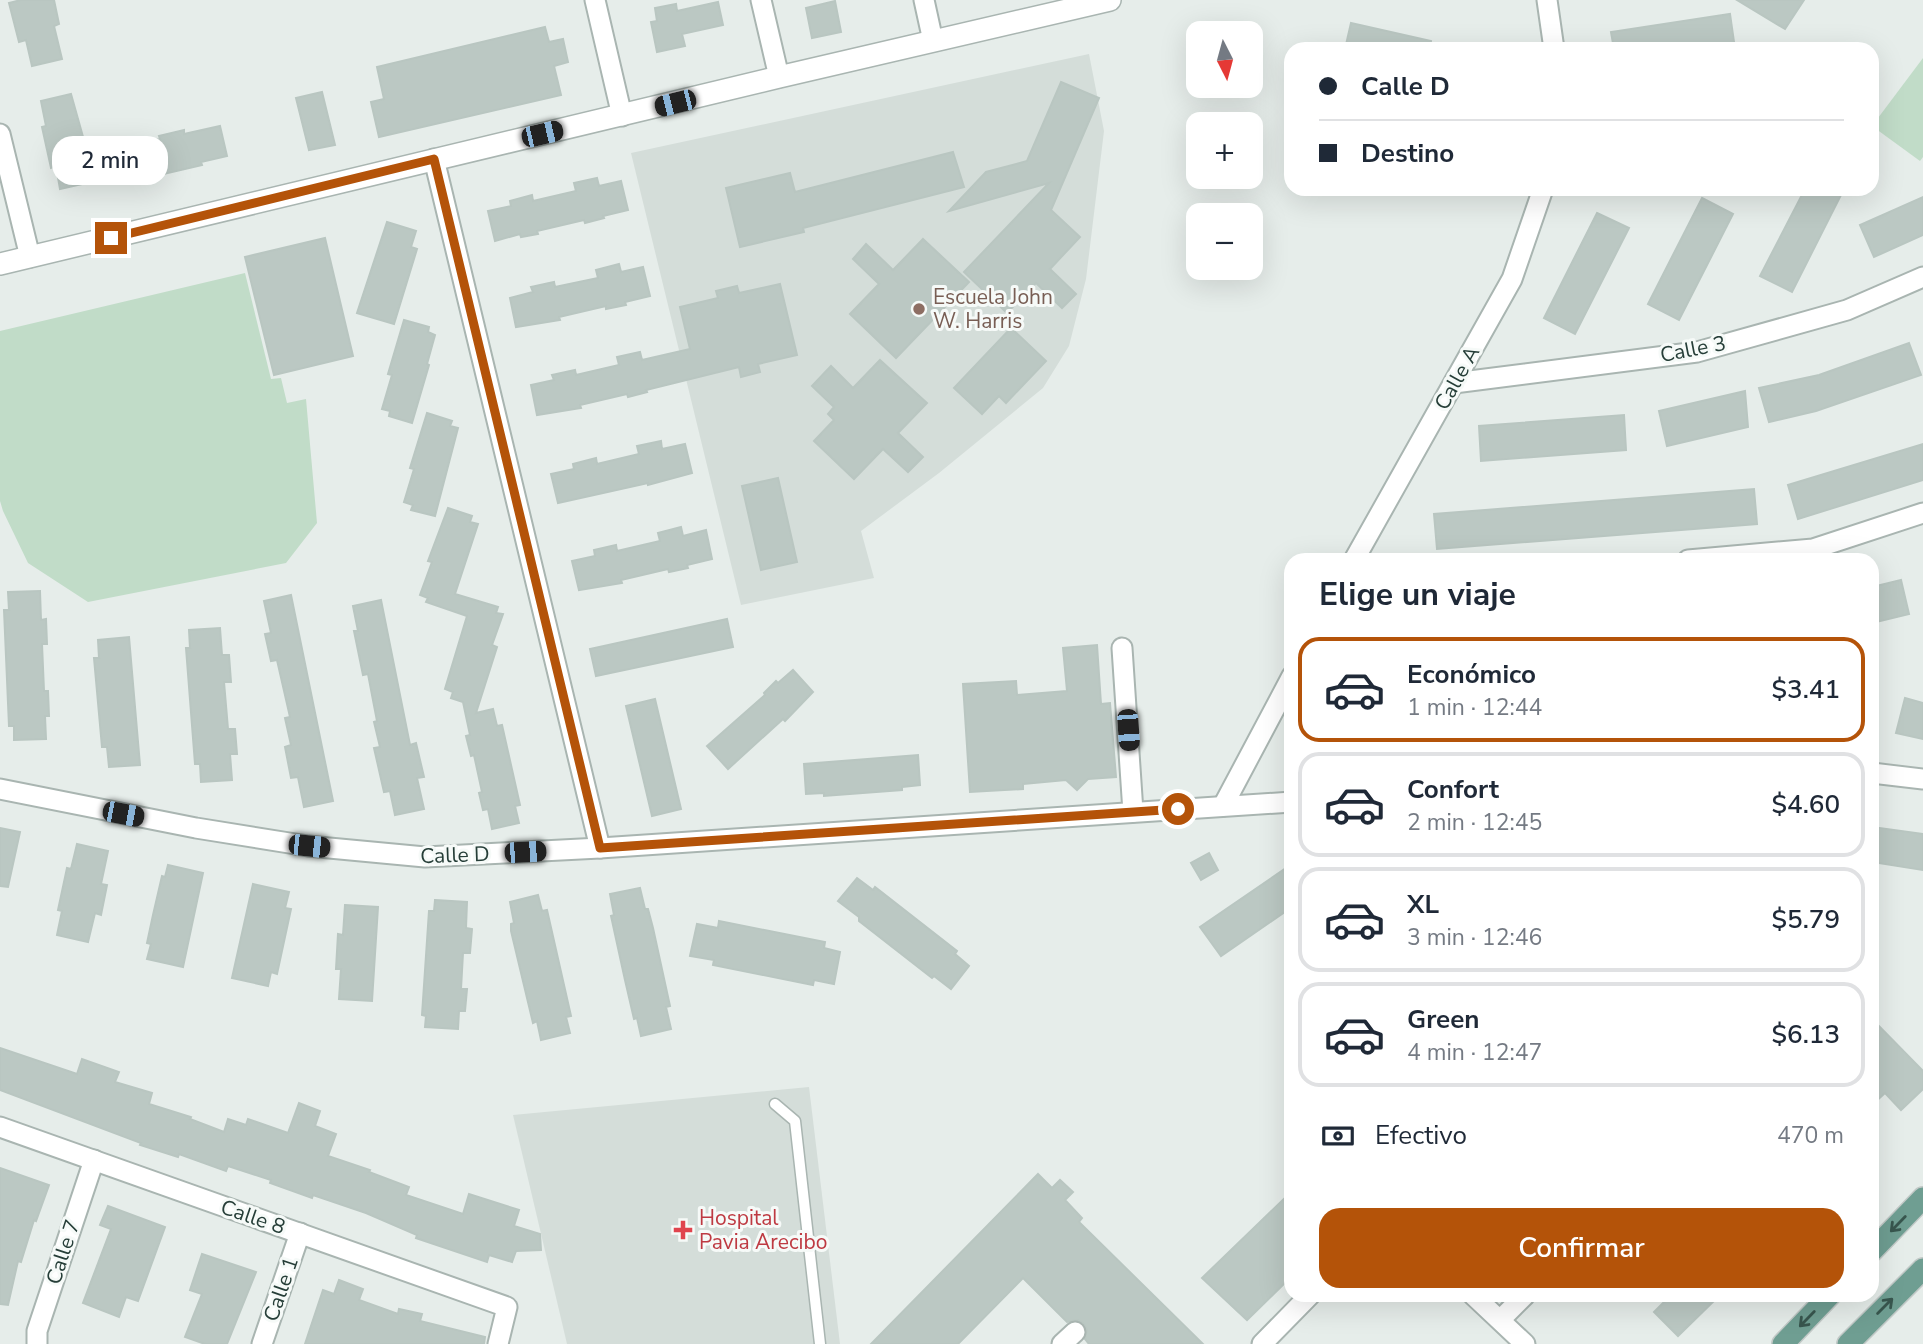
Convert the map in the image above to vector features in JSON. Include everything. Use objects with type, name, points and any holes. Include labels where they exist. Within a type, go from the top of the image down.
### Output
[{"type":"main road","points":[[1879,1244],[1923,1198]]},
{"type":"main road","points":[[1848,1344],[1923,1269]]},
{"type":"main road","points":[[1783,1344],[1823,1302]]},
{"type":"street","points":[[595,0],[622,116]]},
{"type":"street","points":[[761,0],[779,77]]},
{"type":"street","points":[[924,0],[933,41]]},
{"type":"street","points":[[0,264],[1086,3],[1110,0]]},
{"type":"street","points":[[1547,0],[1553,42]]},
{"type":"street","points":[[0,134],[30,257]]},
{"type":"street","points":[[434,159],[600,848]]},
{"type":"street","name":"Calle A","points":[[1358,553],[1512,279],[1541,196]]},
{"type":"street","name":"Calle 3","points":[[1454,383],[1698,352],[1847,310],[1923,277]]},
{"type":"street","points":[[1768,553],[1813,549],[1923,513]]},
{"type":"street","points":[[1122,648],[1133,812]]},
{"type":"street","points":[[1223,806],[1284,691]]},
{"type":"street","points":[[1879,773],[1923,779]]},
{"type":"street","name":"Calle D","points":[[0,789],[197,828],[309,846],[425,858],[1284,802]]},
{"type":"street","name":"Calle 8","points":[[0,1127],[507,1307],[498,1344]]},
{"type":"street","name":"Calle 7","points":[[37,1344],[37,1331],[93,1160]]},
{"type":"street","name":"Calle 1","points":[[262,1344],[300,1233]]},
{"type":"street","points":[[1262,1344],[1303,1302]]},
{"type":"street","points":[[1481,1302],[1525,1344]]},
{"type":"street","points":[[1501,1320],[1518,1302]]},
{"type":"lane","points":[[775,1104],[795,1121],[820,1344]]},
{"type":"shaded area","points":[[1089,54],[1104,131],[1086,279],[1069,346],[1043,388],[939,473],[861,531],[874,578],[741,605],[631,153]]},
{"type":"shaded area","name":"Hospital Pavia Arecibo","points":[[809,1087],[840,1344],[567,1344],[513,1115]]},
{"type":"green space","points":[[1923,58],[1923,157],[1920,161],[1879,131],[1879,117]]},
{"type":"green space","points":[[245,273],[271,379],[281,378],[287,403],[306,399],[317,523],[286,563],[88,602],[28,563],[3,511],[0,501],[0,331]]},
{"type":"building","points":[[21,0],[54,0],[59,24],[54,26],[62,59],[32,66],[26,40],[19,42],[9,3]]},
{"type":"building","points":[[1737,0],[1804,0],[1785,29]]},
{"type":"building","points":[[835,1],[841,32],[812,38],[806,8]]},
{"type":"building","points":[[718,2],[723,25],[682,34],[685,46],[657,52],[651,22],[657,21],[655,8],[676,4],[677,11]]},
{"type":"building","points":[[1730,14],[1734,42],[1613,42],[1611,32]]},
{"type":"building","points":[[1351,23],[1431,41],[1431,42],[1347,42]]},
{"type":"building","points":[[545,27],[549,42],[563,39],[568,62],[554,66],[561,95],[379,137],[371,102],[384,99],[377,67]]},
{"type":"building","points":[[1061,82],[1099,98],[1051,210],[1080,237],[1050,269],[1076,294],[1062,308],[1036,283],[1007,313],[964,272],[1049,183],[949,211],[986,172],[1027,161]]},
{"type":"building","points":[[322,92],[335,145],[309,150],[296,98]]},
{"type":"building","points":[[71,94],[87,151],[84,152],[91,182],[60,189],[56,166],[51,168],[42,127],[46,126],[41,101]]},
{"type":"building","points":[[220,126],[227,156],[159,175],[158,171],[129,178],[122,148],[184,130],[184,134]]},
{"type":"building","points":[[953,152],[964,187],[740,247],[726,188],[790,173],[795,192]]},
{"type":"building","points":[[597,178],[599,186],[621,181],[628,210],[585,223],[584,220],[537,231],[538,234],[521,237],[520,234],[495,241],[488,211],[511,206],[510,201],[532,195],[533,201],[576,191],[574,183]]},
{"type":"building","points":[[1801,196],[1840,196],[1792,292],[1760,276]]},
{"type":"building","points":[[1923,197],[1923,235],[1874,257],[1860,225]]},
{"type":"building","points":[[1702,198],[1733,214],[1679,320],[1648,304]]},
{"type":"building","points":[[1597,213],[1629,228],[1575,334],[1544,318]]},
{"type":"building","points":[[387,222],[416,231],[411,247],[417,249],[394,324],[357,313]]},
{"type":"building","points":[[325,238],[353,356],[274,375],[245,257]]},
{"type":"building","points":[[923,239],[969,282],[896,358],[850,314],[879,284],[853,259],[866,244],[893,270]]},
{"type":"building","points":[[619,264],[621,272],[643,267],[650,296],[625,302],[626,305],[606,309],[606,306],[559,317],[560,320],[516,327],[510,298],[533,292],[531,287],[554,282],[555,287],[598,278],[596,270]]},
{"type":"building","points":[[780,284],[797,355],[758,364],[760,372],[741,377],[739,367],[628,397],[627,394],[580,405],[581,408],[537,415],[531,385],[554,380],[552,375],[575,370],[576,375],[619,365],[617,357],[640,352],[642,360],[690,349],[680,307],[718,298],[716,291],[737,286],[739,293]]},
{"type":"building","points":[[404,320],[429,327],[428,332],[435,335],[412,423],[389,416],[390,411],[382,409],[392,375],[388,374]]},
{"type":"building","points":[[1011,328],[1046,361],[1006,403],[999,396],[982,414],[954,388]]},
{"type":"building","points":[[1909,343],[1921,375],[1816,411],[1769,422],[1759,388],[1819,375]]},
{"type":"building","points":[[880,360],[927,403],[898,433],[923,457],[908,472],[883,449],[854,479],[814,441],[834,420],[828,414],[834,407],[812,386],[831,366],[853,388]]},
{"type":"building","points":[[1745,391],[1748,427],[1667,446],[1659,411]]},
{"type":"building","points":[[427,413],[452,421],[450,426],[458,428],[435,516],[411,510],[413,505],[404,502],[414,469],[410,468]]},
{"type":"building","points":[[1624,415],[1626,450],[1481,461],[1479,426]]},
{"type":"building","points":[[661,441],[662,449],[685,444],[692,473],[558,503],[551,474],[574,469],[573,464],[596,458],[597,464],[639,454],[637,446]]},
{"type":"building","points":[[1923,444],[1923,480],[1798,519],[1788,485]]},
{"type":"building","points":[[778,478],[797,562],[761,570],[742,486]]},
{"type":"building","points":[[1754,489],[1757,524],[1437,549],[1434,514]]},
{"type":"building","points":[[448,508],[472,516],[470,522],[478,524],[455,594],[498,607],[496,613],[503,614],[492,645],[497,647],[476,713],[493,709],[497,726],[502,725],[520,805],[515,806],[519,823],[492,829],[488,809],[483,810],[479,793],[482,792],[474,755],[471,756],[466,736],[470,735],[463,702],[451,698],[453,692],[445,689],[467,616],[426,602],[428,598],[420,595],[432,562],[428,561]]},
{"type":"building","points":[[681,527],[683,536],[706,530],[712,559],[687,565],[688,568],[669,572],[668,569],[621,580],[622,583],[579,590],[572,561],[595,556],[594,550],[616,545],[617,551],[660,541],[658,533]]},
{"type":"building","points":[[1901,580],[1909,614],[1879,621],[1879,585]]},
{"type":"building","points":[[40,591],[41,620],[46,619],[47,644],[42,644],[44,691],[48,691],[46,739],[14,740],[14,726],[9,726],[4,610],[9,610],[8,592]]},
{"type":"building","points":[[291,595],[333,801],[304,807],[298,777],[291,778],[285,747],[291,745],[285,718],[290,717],[277,660],[271,661],[265,634],[271,633],[264,601]]},
{"type":"building","points":[[381,600],[410,745],[416,743],[424,777],[417,778],[424,809],[395,815],[390,791],[384,792],[374,748],[380,747],[374,722],[377,721],[368,674],[363,675],[354,631],[358,631],[353,606]]},
{"type":"building","points":[[727,619],[733,647],[596,676],[590,649]]},
{"type":"building","points":[[220,628],[222,655],[229,655],[231,682],[224,682],[228,729],[235,729],[237,754],[230,754],[232,780],[201,782],[200,764],[195,764],[186,648],[190,648],[189,630]]},
{"type":"building","points":[[129,637],[140,765],[109,767],[107,747],[102,747],[94,658],[99,658],[98,640]]},
{"type":"building","points":[[1097,645],[1101,704],[1110,703],[1116,777],[1088,779],[1077,790],[1066,780],[1023,784],[1023,789],[970,792],[963,684],[1016,681],[1017,695],[1067,691],[1063,648]]},
{"type":"building","points":[[793,670],[813,692],[785,721],[783,719],[728,769],[707,746],[765,695],[776,681],[778,683]]},
{"type":"building","points":[[1905,698],[1923,703],[1923,739],[1896,733]]},
{"type":"building","points":[[655,699],[681,809],[652,816],[626,706]]},
{"type":"building","points":[[918,755],[920,785],[902,787],[902,790],[824,796],[824,793],[806,794],[804,764]]},
{"type":"building","points":[[0,828],[20,832],[8,887],[0,886]]},
{"type":"building","points":[[1879,828],[1923,834],[1923,870],[1879,863]]},
{"type":"building","points":[[77,844],[108,851],[101,884],[107,885],[101,915],[95,913],[88,942],[57,935],[62,911],[58,910],[67,868],[71,869]]},
{"type":"building","points":[[1209,853],[1218,870],[1201,880],[1191,863]]},
{"type":"building","points":[[168,865],[203,873],[183,967],[147,959],[151,944],[147,943],[153,915],[162,876],[165,877]]},
{"type":"building","points":[[1284,869],[1284,913],[1221,956],[1200,927]]},
{"type":"building","points":[[857,878],[873,890],[875,887],[957,951],[955,954],[969,966],[951,989],[934,976],[932,978],[859,921],[859,917],[838,901]]},
{"type":"building","points":[[253,884],[289,892],[285,908],[291,909],[277,974],[271,972],[268,986],[232,978]]},
{"type":"building","points":[[640,888],[653,928],[670,1006],[666,1007],[671,1029],[641,1036],[637,1018],[634,1019],[611,916],[614,915],[610,894]]},
{"type":"building","points":[[538,895],[542,911],[547,910],[571,1016],[566,1017],[570,1033],[541,1040],[537,1021],[533,1023],[511,931],[511,924],[514,923],[510,902]]},
{"type":"building","points":[[435,900],[467,902],[466,928],[472,929],[470,953],[463,953],[461,989],[467,989],[465,1011],[459,1011],[458,1029],[425,1027],[426,1016],[422,1015],[429,911],[434,911]]},
{"type":"building","points":[[345,905],[378,907],[372,1001],[339,999],[341,969],[336,969],[338,934],[343,935]]},
{"type":"building","points":[[719,921],[825,942],[824,948],[840,952],[834,984],[814,980],[813,985],[713,965],[714,960],[690,956],[697,924],[718,928]]},
{"type":"building","points":[[1879,1026],[1923,1071],[1923,1089],[1901,1110],[1885,1093],[1879,1099]]},
{"type":"building","points":[[0,1048],[77,1074],[82,1059],[119,1072],[115,1082],[152,1093],[149,1104],[191,1117],[190,1119],[224,1132],[228,1119],[246,1125],[248,1119],[288,1133],[299,1103],[320,1111],[315,1126],[336,1134],[328,1156],[409,1187],[406,1195],[463,1214],[469,1194],[519,1210],[514,1226],[540,1234],[541,1250],[516,1251],[512,1262],[489,1255],[487,1262],[416,1238],[417,1235],[366,1213],[270,1183],[271,1180],[228,1166],[226,1171],[179,1154],[178,1157],[140,1145],[141,1143],[0,1090]]},
{"type":"building","points":[[0,1168],[49,1185],[36,1221],[34,1220],[21,1262],[18,1261],[8,1305],[0,1304]]},
{"type":"building","points":[[1038,1174],[1052,1188],[1060,1180],[1073,1192],[1065,1200],[1082,1218],[1079,1222],[1203,1344],[1089,1344],[1085,1339],[1087,1330],[1083,1323],[1078,1320],[1067,1322],[1023,1278],[958,1344],[871,1344]]},
{"type":"building","points":[[1284,1199],[1284,1284],[1247,1320],[1202,1278]]},
{"type":"building","points":[[108,1206],[165,1227],[138,1301],[126,1297],[119,1317],[83,1303],[111,1229],[100,1225]]},
{"type":"building","points":[[202,1254],[256,1272],[227,1344],[205,1344],[185,1337],[202,1294],[190,1290]]},
{"type":"building","points":[[339,1280],[363,1289],[359,1300],[398,1314],[399,1309],[422,1314],[420,1321],[485,1337],[484,1344],[305,1344],[323,1290],[334,1294]]},
{"type":"building","points":[[1664,1302],[1713,1302],[1678,1336],[1654,1312]]},
{"type":"place","name":"Escuela John W. Harris","points":[[919,309]]},
{"type":"place","name":"Hospital Pavia Arecibo","points":[[683,1230]]},
{"type":"route","points":[[111,238],[434,159],[600,848],[1178,809]]}]
